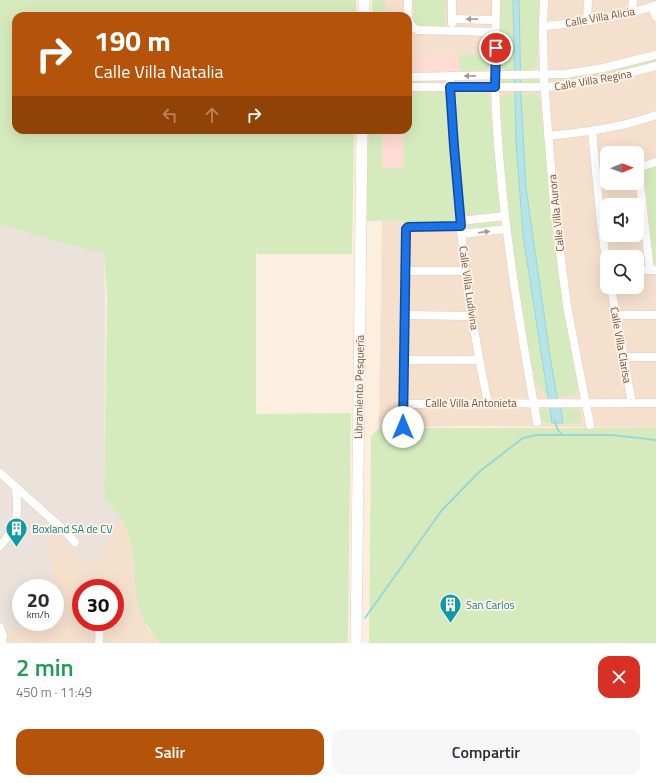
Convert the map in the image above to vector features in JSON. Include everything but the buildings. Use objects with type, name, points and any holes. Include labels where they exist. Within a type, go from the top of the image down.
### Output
[{"type":"main road","points":[[364,0],[364,12]]},
{"type":"main road","name":"Libramiento Pesquería","points":[[356,643],[362,134]]},
{"type":"street","points":[[408,0],[408,12]]},
{"type":"street","points":[[451,31],[452,0]]},
{"type":"street","points":[[496,0],[495,81],[500,166],[506,229],[537,422]]},
{"type":"street","name":"Calle Villa Aurora","points":[[544,0],[544,81],[554,206],[566,299],[584,403],[590,425]]},
{"type":"street","points":[[587,21],[588,0]]},
{"type":"street","points":[[632,12],[633,0]]},
{"type":"street","points":[[654,6],[656,17]]},
{"type":"street","name":"Calle Villa Alicia","points":[[543,26],[587,21],[654,6]]},
{"type":"street","points":[[452,19],[495,25]]},
{"type":"street","points":[[412,27],[418,30],[451,31],[495,25]]},
{"type":"street","name":"Calle Villa Regina","points":[[495,81],[508,87],[529,87],[565,74],[603,68],[656,55]]},
{"type":"street","name":"Calle Villa Regina","points":[[495,81],[509,75],[530,75],[544,81],[605,79],[656,66]]},
{"type":"street","points":[[412,77],[450,76],[495,81]]},
{"type":"street","name":"Calle Villa Ludivina","points":[[450,76],[453,143],[466,271],[479,360],[488,404]]},
{"type":"street","points":[[412,87],[450,87],[495,81]]},
{"type":"street","points":[[548,136],[592,131],[638,122],[656,116]]},
{"type":"street","points":[[592,131],[605,250]]},
{"type":"street","points":[[644,166],[656,162]]},
{"type":"street","points":[[640,190],[653,270]]},
{"type":"street","points":[[461,227],[505,216]]},
{"type":"street","points":[[403,427],[406,228],[461,227],[506,229]]},
{"type":"street","points":[[406,271],[466,271]]},
{"type":"street","name":"Calle Villa Clarisa","points":[[612,294],[632,403]]},
{"type":"street","points":[[405,315],[472,316]]},
{"type":"street","points":[[616,315],[656,315]]},
{"type":"street","points":[[623,357],[656,357]]},
{"type":"street","points":[[404,360],[479,360]]},
{"type":"street","points":[[584,403],[656,403]]},
{"type":"street","name":"Calle Villa Antonieta","points":[[403,404],[584,403]]},
{"type":"street","points":[[0,473],[66,532],[75,542]]},
{"type":"street","points":[[0,546],[13,528],[16,519],[16,488]]},
{"type":"street","points":[[0,627],[3,641]]},
{"type":"street","points":[[99,643],[100,631]]},
{"type":"shaded area","points":[[385,0],[656,0],[656,428],[467,426],[379,428],[382,218],[361,220],[363,134],[412,134],[412,12],[385,12]]},
{"type":"shaded area","points":[[0,45],[12,109],[12,134],[18,134],[105,302],[104,498],[122,519],[129,533],[147,628],[159,643],[0,643]]},
{"type":"shaded area","points":[[0,45],[12,109],[12,134],[19,134],[95,245],[104,253],[104,498],[122,519],[102,552],[104,564],[95,554],[85,566],[70,547],[54,532],[48,537],[53,579],[12,579],[12,630],[6,629],[0,621]]},
{"type":"shaded area","points":[[412,55],[459,55],[460,71],[412,71]]},
{"type":"shaded area","points":[[382,134],[403,134],[403,168],[382,168]]},
{"type":"green space","points":[[0,0],[356,0],[356,12],[12,12],[12,134],[354,134],[352,254],[257,254],[256,249],[256,414],[351,413],[348,643],[159,643],[145,623],[140,612],[137,600],[131,541],[128,533],[121,519],[104,498],[107,297],[104,253],[100,249],[102,253],[0,224]]},
{"type":"green space","points":[[372,0],[385,0],[385,12],[373,12]]},
{"type":"green space","points":[[414,0],[446,0],[445,24],[443,26],[417,26],[414,22]]},
{"type":"green space","points":[[500,0],[540,0],[536,67],[529,70],[506,71],[502,70],[500,67]]},
{"type":"green space","points":[[459,55],[489,55],[489,68],[487,70],[460,70]]},
{"type":"green space","points":[[656,59],[656,61],[644,65],[605,74],[553,82],[551,81],[608,71]]},
{"type":"green space","points":[[503,79],[537,79],[539,81],[537,84],[503,84],[500,82]]},
{"type":"green space","points":[[442,92],[446,95],[457,218],[453,223],[404,224],[404,220],[366,221],[369,134],[382,134],[382,168],[404,168],[404,134],[412,134],[412,93]]},
{"type":"green space","points":[[459,93],[486,93],[489,95],[500,209],[498,212],[469,215],[464,212],[455,96]]},
{"type":"green space","points":[[535,94],[540,98],[555,248],[578,389],[575,395],[561,397],[544,392],[536,382],[533,375],[514,262],[505,180],[501,96]]},
{"type":"green space","points":[[656,166],[656,264],[653,259],[645,169]]},
{"type":"green space","points":[[495,221],[495,226],[471,228],[468,226],[470,224]]},
{"type":"green space","points":[[561,408],[580,409],[581,423],[563,424]]},
{"type":"green space","points":[[544,409],[549,409],[552,423],[541,423],[539,413]]},
{"type":"green space","points":[[379,428],[656,428],[656,643],[369,643],[371,436]]},
{"type":"water","points":[[513,0],[519,0],[521,96],[526,188],[550,356],[563,423],[552,423],[523,235],[516,142]]},
{"type":"waterway","points":[[555,421],[557,428],[562,435],[612,435],[656,440]]},
{"type":"waterway","points":[[365,618],[442,510],[479,472],[523,438],[536,435],[562,435]]},
{"type":"place","name":"Boxland SA de CV","points":[[17,548]]},
{"type":"place","name":"San Carlos","points":[[450,624]]},
{"type":"route","points":[[403,427],[406,228],[461,226],[450,87],[495,87],[496,48]]}]
